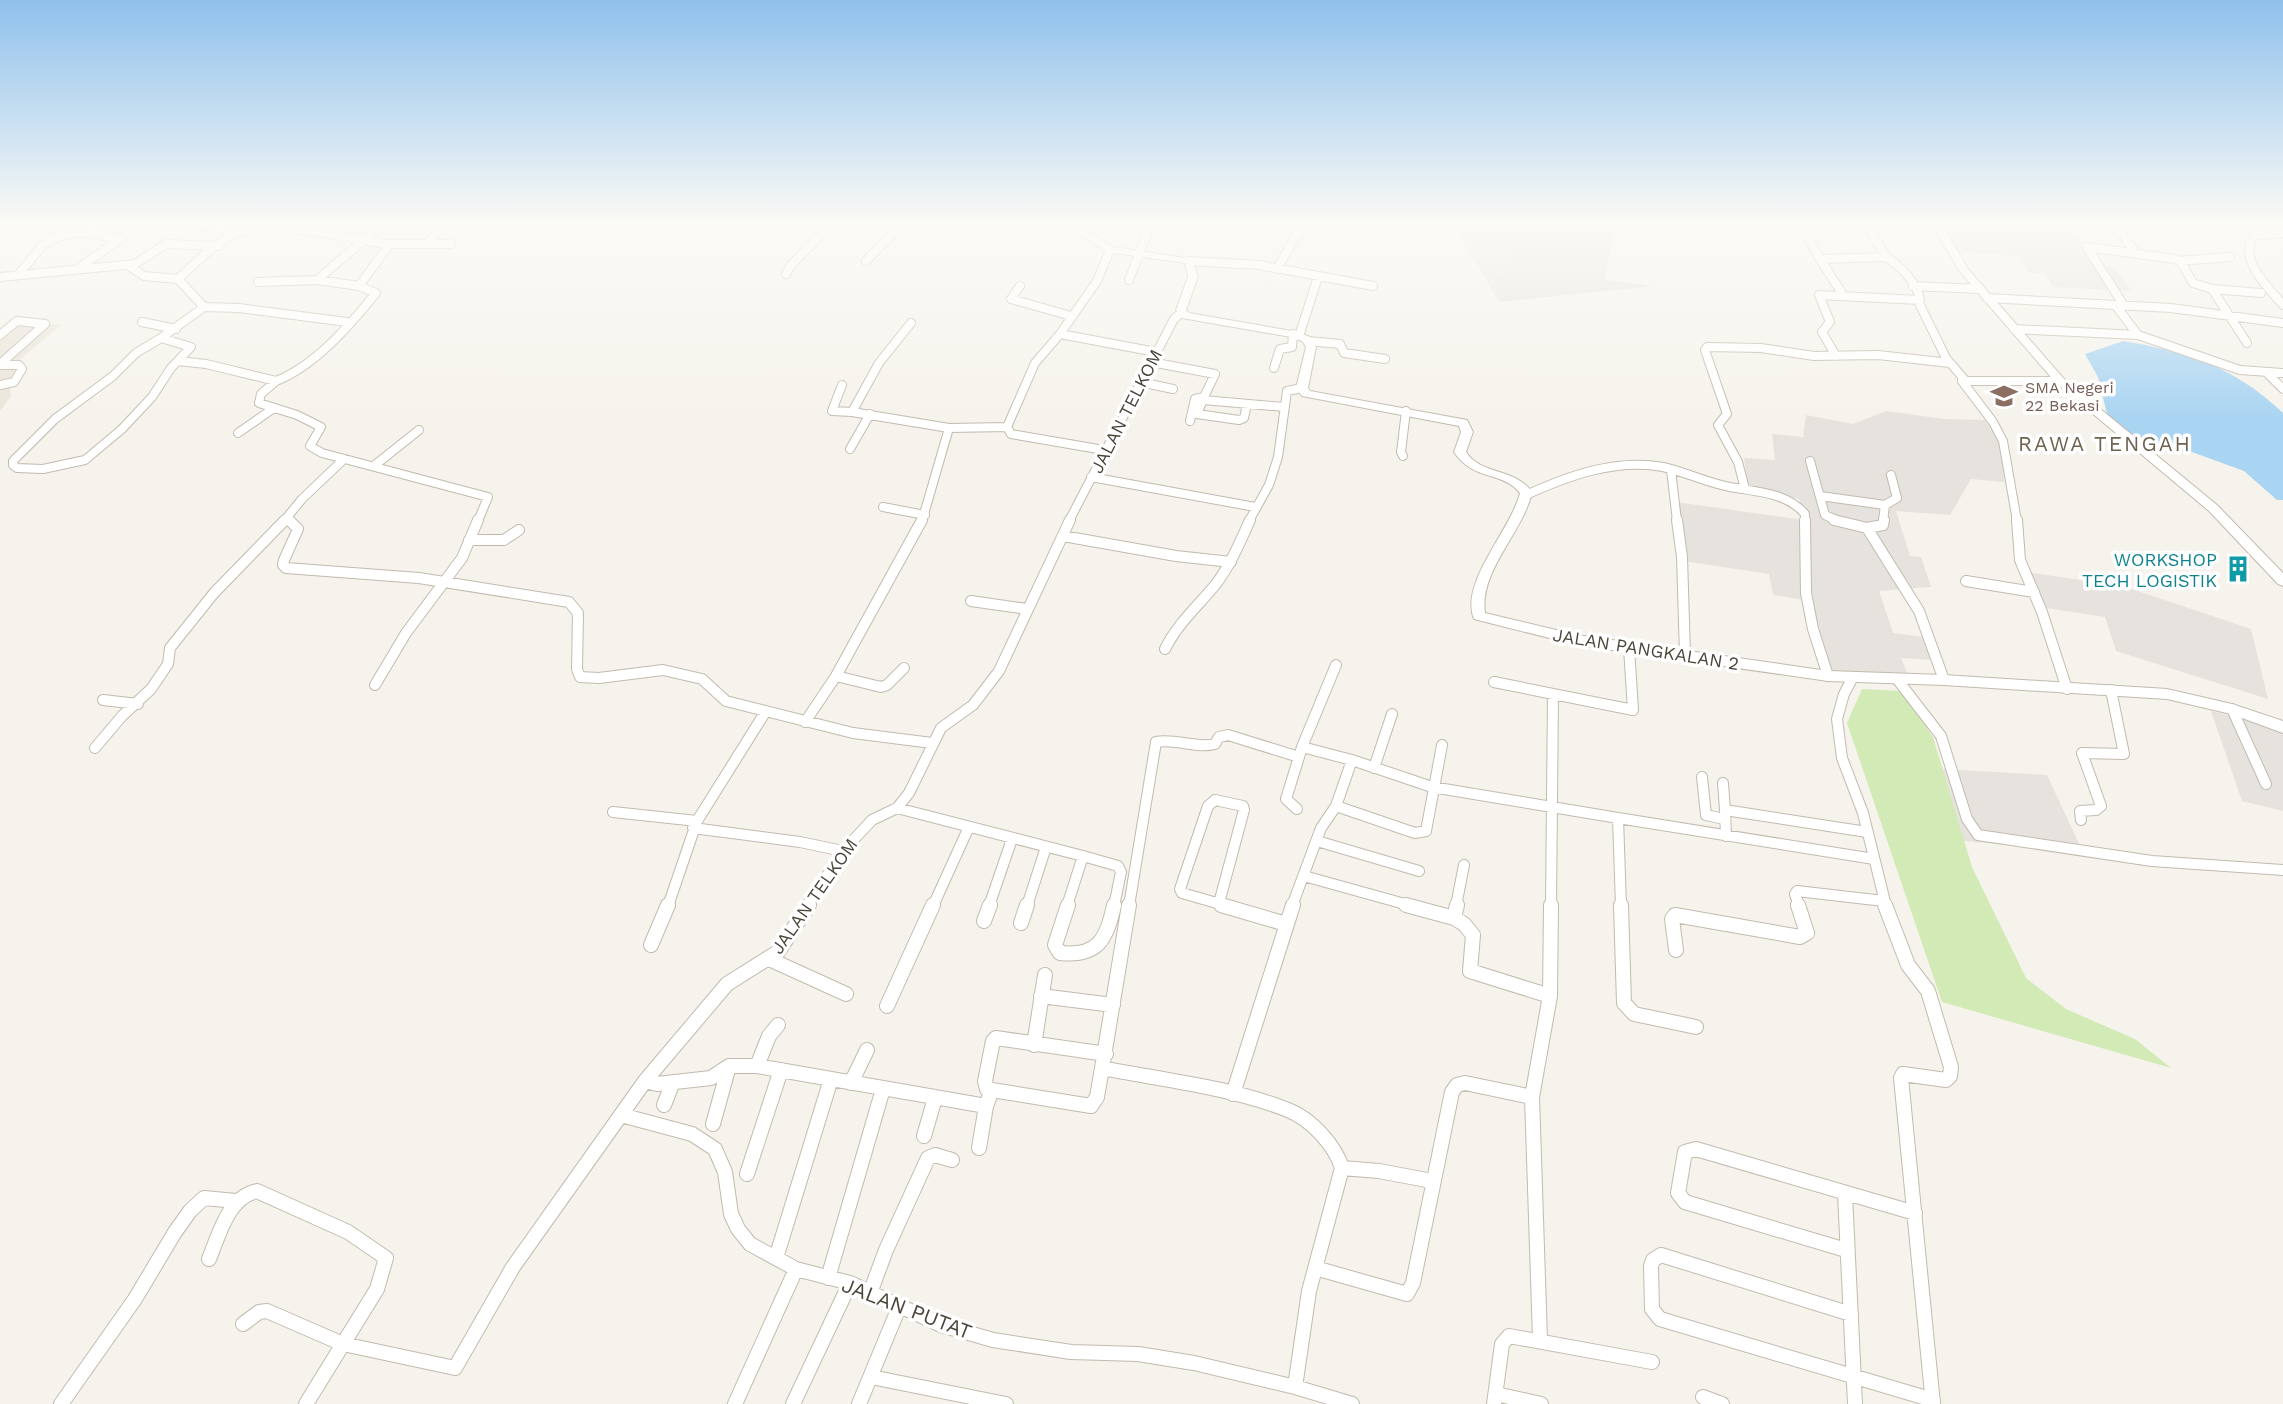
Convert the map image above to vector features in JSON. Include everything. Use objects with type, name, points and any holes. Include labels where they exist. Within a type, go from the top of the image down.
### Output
[{"type":"street","points":[[187,289],[204,307]]},
{"type":"street","points":[[365,289],[376,293],[302,368],[276,382],[257,400],[321,427],[310,446],[323,453],[488,495],[463,558],[406,633],[375,685]]},
{"type":"street","points":[[1018,289],[1011,299],[1071,316]]},
{"type":"street","points":[[1007,427],[1035,363],[1060,334],[1091,289]]},
{"type":"street","points":[[1189,289],[1181,313],[1340,344],[1344,353],[1385,359]]},
{"type":"street","points":[[1274,368],[1280,349],[1292,347],[1300,337],[1315,289]]},
{"type":"street","points":[[1839,289],[1843,295]]},
{"type":"street","points":[[1915,289],[1921,298],[1918,301]]},
{"type":"street","points":[[1938,289],[2120,306],[2171,308],[2283,323]]},
{"type":"street","points":[[1980,289],[2060,381],[2213,508],[2283,581]]},
{"type":"street","points":[[2110,289],[2138,335]]},
{"type":"street","points":[[2212,289],[2261,293]]},
{"type":"street","points":[[2212,289],[2247,344]]},
{"type":"street","points":[[2271,289],[2283,305]]},
{"type":"street","points":[[1836,356],[1822,332],[1830,322],[1819,295],[1918,301]]},
{"type":"street","points":[[1918,301],[1950,363],[1964,379],[1963,383],[1993,422],[2003,441],[2008,484],[2018,525],[2020,560],[2042,612],[2067,689]]},
{"type":"street","points":[[160,338],[191,346],[152,397],[122,429],[85,460],[43,469],[18,468],[13,465],[13,461],[55,419],[113,376],[136,353],[160,338],[176,329],[204,307],[239,308],[347,322]]},
{"type":"street","name":"JALAN TELKOM","points":[[343,1343],[455,1368],[513,1267],[645,1082],[727,984],[778,952],[816,897],[843,851],[872,820],[897,808],[909,793],[941,728],[973,705],[999,671],[1104,450],[1174,319],[1181,313]]},
{"type":"street","points":[[0,335],[17,321],[45,324],[0,364]]},
{"type":"street","points":[[142,322],[176,329]]},
{"type":"street","points":[[852,412],[879,363],[911,323]]},
{"type":"street","points":[[2014,328],[2138,335],[2240,370],[2283,373]]},
{"type":"street","points":[[1060,334],[1214,374],[1204,397],[1195,399],[1190,421]]},
{"type":"street","points":[[1300,337],[1311,347],[1302,388]]},
{"type":"street","points":[[1745,489],[1738,462],[1718,425],[1727,414],[1705,348],[1740,346],[1836,356],[1878,355],[1950,363]]},
{"type":"street","points":[[178,360],[206,364],[276,382]]},
{"type":"street","points":[[0,364],[19,365],[22,369],[14,382],[0,385]]},
{"type":"street","points":[[2267,373],[2283,389]]},
{"type":"street","points":[[1964,379],[2060,381]]},
{"type":"street","points":[[1140,382],[1173,389]]},
{"type":"street","points":[[842,385],[832,411],[870,414],[910,424],[949,428],[1007,427]]},
{"type":"street","points":[[1165,649],[1176,627],[1215,585],[1231,562],[1255,507],[1269,485],[1278,457],[1287,391],[1302,388]]},
{"type":"street","points":[[1302,388],[1309,395],[1463,423],[1467,432],[1460,452],[1464,460],[1475,468],[1517,483],[1524,488],[1526,495],[1551,483],[1606,469],[1647,466],[1782,498],[1799,506],[1805,514],[1806,593],[1813,629],[1828,676]]},
{"type":"street","points":[[1247,404],[1244,418],[1240,420],[1198,415],[1203,400],[1284,407]]},
{"type":"street","points":[[238,433],[274,408]]},
{"type":"street","points":[[1403,456],[1401,452],[1406,411]]},
{"type":"street","points":[[850,449],[870,414]]},
{"type":"street","points":[[1007,427],[1012,434],[1104,450]]},
{"type":"street","points":[[805,722],[836,676],[925,515],[949,428]]},
{"type":"street","points":[[375,465],[419,430]]},
{"type":"street","points":[[95,748],[122,716],[138,704],[168,664],[170,648],[182,631],[223,584],[287,519],[302,499],[344,459]]},
{"type":"street","points":[[1811,461],[1825,515],[1829,518],[1867,528],[1883,525],[1885,505]]},
{"type":"street","points":[[1671,470],[1682,557],[1685,655]]},
{"type":"street","points":[[1820,496],[1885,505],[1897,498],[1891,475]]},
{"type":"street","points":[[1091,477],[1255,507]]},
{"type":"street","name":"JALAN PANGKALAN 2","points":[[1526,495],[1484,580],[1477,609],[1479,616],[1517,628],[1629,648],[1828,676],[1944,680],[2167,694],[2232,709],[2283,727]]},
{"type":"street","points":[[883,507],[925,515]]},
{"type":"street","points":[[287,519],[298,529],[295,544],[283,565],[286,568],[445,582],[569,602],[578,613],[577,669],[580,677],[599,678],[663,670],[702,679],[726,701],[853,733],[932,743]]},
{"type":"street","points":[[1867,528],[1919,611],[1944,680]]},
{"type":"street","points":[[469,540],[504,540],[519,530]]},
{"type":"street","points":[[1063,536],[1175,556],[1231,562]]},
{"type":"street","points":[[1966,581],[2034,592]]},
{"type":"street","points":[[971,601],[1027,608]]},
{"type":"street","points":[[1494,682],[1633,710],[1629,648]]},
{"type":"street","points":[[1297,809],[1286,799],[1300,752],[1336,665]]},
{"type":"street","points":[[836,676],[880,687],[887,685],[904,668]]},
{"type":"street","points":[[1852,1314],[1661,1255],[1653,1259],[1651,1266],[1652,1309],[1660,1319],[1933,1402],[1901,1079],[1903,1074],[1909,1073],[1945,1080],[1950,1076],[1951,1067],[1928,991],[1909,965],[1884,901],[1859,800],[1844,766],[1838,737],[1838,711],[1853,677]]},
{"type":"street","points":[[1897,679],[1941,736],[1967,819],[1978,835],[2152,861],[2283,870]]},
{"type":"street","points":[[2081,820],[2080,811],[2096,810],[2101,806],[2082,753],[2124,754],[2111,691]]},
{"type":"street","points":[[1540,1339],[1532,1097],[1550,996],[1553,694]]},
{"type":"street","points":[[103,700],[138,704]]},
{"type":"street","points":[[2232,709],[2266,784]]},
{"type":"street","points":[[651,945],[676,887],[695,825],[766,711]]},
{"type":"street","points":[[1374,768],[1392,714]]},
{"type":"street","points":[[1295,1387],[1315,1268],[1342,1168],[1338,1155],[1328,1142],[1301,1117],[1287,1110],[1104,1061],[1000,1038],[993,1041],[985,1081],[987,1089],[1091,1106],[1097,1097],[1104,1061],[1114,1005],[1156,742],[1165,740],[1208,746],[1215,744],[1219,737],[1228,735],[1300,752],[1352,760],[1432,787],[1874,859]]},
{"type":"street","points":[[1336,806],[1422,833],[1426,831],[1442,744]]},
{"type":"street","points":[[1233,1094],[1286,924],[1321,828],[1336,806],[1352,760]]},
{"type":"street","points":[[1702,776],[1706,815],[1867,832]]},
{"type":"street","points":[[1723,783],[1726,836]]},
{"type":"street","points":[[1219,903],[1244,810],[1243,806],[1215,800],[1208,806],[1181,889],[1185,895],[1286,924]]},
{"type":"street","points":[[897,808],[968,830],[1046,847],[1083,856],[1118,866],[1121,872],[1102,943],[1086,956],[1072,956],[1060,953],[1055,944],[1083,856]]},
{"type":"street","points":[[613,812],[843,851]]},
{"type":"street","points":[[1618,818],[1624,1003],[1634,1014],[1696,1027]]},
{"type":"street","points":[[887,1006],[968,830]]},
{"type":"street","points":[[984,921],[1012,839]]},
{"type":"street","points":[[1317,841],[1419,871]]},
{"type":"street","points":[[1021,923],[1046,847]]},
{"type":"street","points":[[1454,918],[1464,865]]},
{"type":"street","points":[[1304,876],[1467,923],[1474,937],[1470,971],[1475,975],[1550,996]]},
{"type":"street","points":[[1676,950],[1672,919],[1675,915],[1800,937],[1807,933],[1797,891],[1884,901]]},
{"type":"street","points":[[769,959],[846,994]]},
{"type":"street","points":[[1034,1045],[1045,975]]},
{"type":"street","points":[[1041,996],[1114,1005]]},
{"type":"street","points":[[757,1066],[769,1036],[778,1025]]},
{"type":"street","points":[[851,1083],[867,1050]]},
{"type":"street","points":[[645,1082],[657,1084],[711,1078],[729,1066],[757,1066],[986,1106]]},
{"type":"street","points":[[713,1124],[729,1066]]},
{"type":"street","points":[[747,1174],[781,1070]]},
{"type":"street","points":[[776,1258],[831,1079]]},
{"type":"street","points":[[664,1105],[673,1082]]},
{"type":"street","points":[[1315,1268],[1407,1294],[1413,1283],[1452,1092],[1457,1085],[1475,1084],[1532,1097]]},
{"type":"street","points":[[828,1278],[883,1089]]},
{"type":"street","points":[[979,1148],[986,1106],[992,1090]]},
{"type":"street","points":[[924,1136],[935,1098]]},
{"type":"street","name":"JALAN PUTAT","points":[[621,1115],[681,1130],[715,1149],[725,1172],[731,1214],[738,1229],[750,1244],[796,1269],[850,1283],[941,1325],[993,1340],[1070,1352],[1138,1354],[1194,1363],[1295,1387],[1352,1404]]},
{"type":"street","points":[[1846,1250],[1685,1202],[1678,1194],[1685,1152],[1691,1148],[1915,1213]]},
{"type":"street","points":[[870,1293],[886,1250],[928,1158],[935,1154],[952,1160]]},
{"type":"street","points":[[1342,1168],[1378,1171],[1432,1181]]},
{"type":"street","points":[[209,1259],[236,1201],[250,1191],[257,1191],[348,1232],[386,1258],[387,1264],[374,1291],[306,1404]]},
{"type":"street","points":[[1845,1194],[1856,1404]]},
{"type":"street","points":[[61,1404],[135,1299],[190,1211],[204,1199],[236,1201]]},
{"type":"street","points":[[735,1404],[796,1269]]},
{"type":"street","points":[[793,1404],[850,1283]]},
{"type":"street","points":[[859,1404],[900,1305]]},
{"type":"street","points":[[243,1324],[260,1312],[267,1311],[343,1343]]},
{"type":"street","points":[[1541,1404],[1495,1399],[1504,1338],[1509,1336],[1540,1339],[1653,1362]]},
{"type":"street","points":[[870,1377],[1006,1404]]},
{"type":"street","points":[[1703,1397],[1723,1404]]},
{"type":"shaded area","points":[[1491,289],[1496,289],[1499,302]]},
{"type":"shaded area","points":[[1496,289],[1629,289],[1499,302]]},
{"type":"shaded area","points":[[2083,289],[2130,289],[2132,291]]},
{"type":"shaded area","points":[[12,321],[61,325],[16,363],[21,367],[10,388],[11,396],[0,411],[0,329]]},
{"type":"shaded area","points":[[1886,411],[1945,419],[1985,420],[2003,447],[2004,482],[1971,479],[1950,515],[1896,511],[1910,556],[1921,557],[1931,587],[1879,591],[1893,633],[1924,637],[1933,660],[1901,658],[1908,675],[1832,673],[1811,601],[1773,595],[1769,574],[1683,561],[1676,502],[1804,520],[1799,499],[1748,489],[1744,458],[1775,460],[1772,434],[1803,437],[1806,415],[1853,424]]},
{"type":"shaded area","points":[[2027,572],[2126,587],[2251,629],[2268,699],[2116,651],[2105,617],[2040,607]]},
{"type":"shaded area","points":[[2211,711],[2270,726],[2283,733],[2283,811],[2242,801]]},
{"type":"shaded area","points":[[1942,769],[2047,775],[2083,852],[1964,841]]},
{"type":"green space","points":[[1862,689],[1901,691],[1933,737],[1972,867],[2026,978],[2066,1009],[2135,1039],[2171,1068],[1942,1002],[1847,723]]},
{"type":"water","points":[[2123,341],[2169,350],[2209,364],[2247,384],[2283,413],[2283,500],[2277,500],[2244,471],[2192,452],[2165,451],[2109,422],[2098,377],[2085,354]]},
{"type":"place","name":"SMA Negeri 22 Bekasi","points":[[2004,396]]},
{"type":"place","name":"WORKSHOP TECH LOGISTIK","points":[[2238,569]]},
{"type":"district","name":"RAWA TENGAH","points":[[2105,443]]}]
